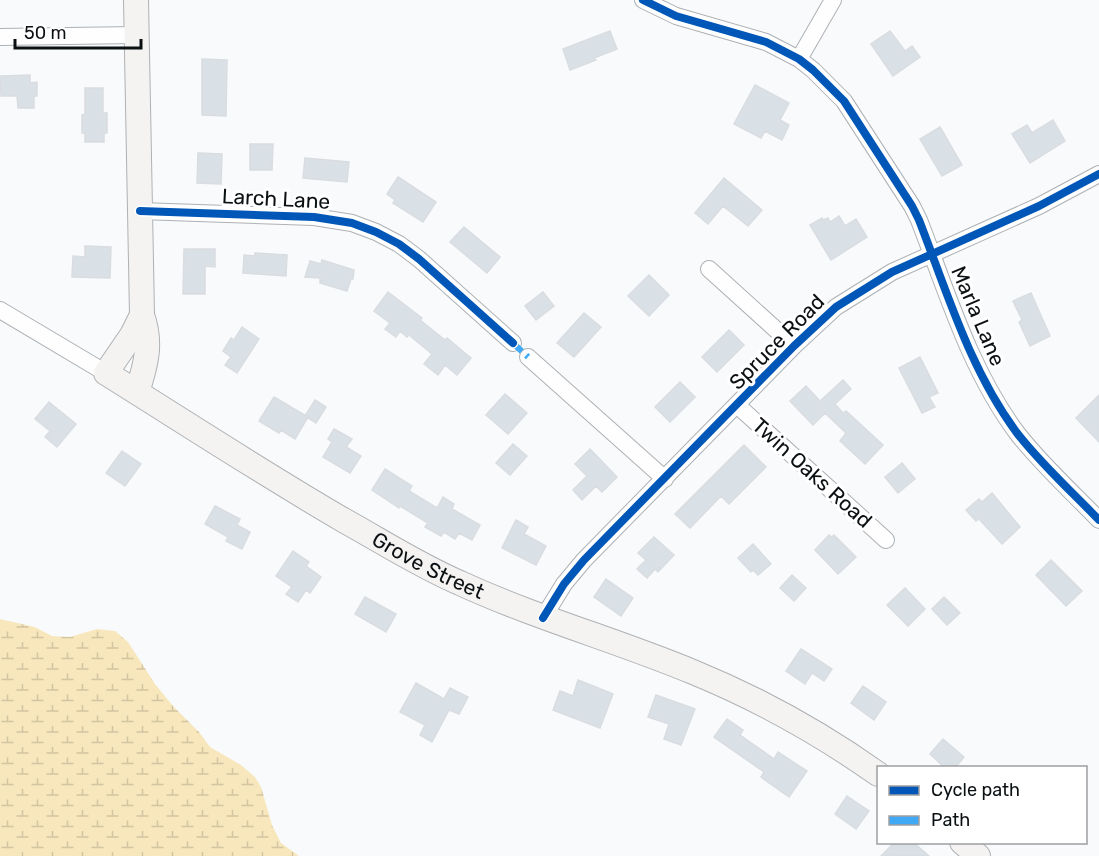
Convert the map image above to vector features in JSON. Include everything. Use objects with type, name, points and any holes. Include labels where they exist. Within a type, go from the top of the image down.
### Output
[{"type":"main road","points":[[136,0],[142,315],[148,347],[146,364],[137,392]]},
{"type":"main road","points":[[106,373],[132,336],[142,315]]},
{"type":"main road","name":"Grove Street","points":[[106,373],[297,492],[399,552],[457,582],[543,618],[635,650],[741,693],[811,729],[877,773]]},
{"type":"main road","points":[[964,844],[978,856]]},
{"type":"street","name":"Marla Lane","points":[[643,0],[676,16],[766,42],[799,59],[828,82],[855,118],[912,206],[956,319],[986,382],[1007,418],[1029,448],[1099,520]]},
{"type":"street","points":[[799,59],[832,0]]},
{"type":"street","points":[[0,37],[136,34]]},
{"type":"street","name":"Spruce Road","points":[[543,618],[564,584],[584,560],[826,315],[880,278],[1039,206],[1099,174]]},
{"type":"street","name":"Larch Lane","points":[[140,211],[314,217],[340,220],[364,227],[388,237],[409,251],[513,343]]},
{"type":"street","points":[[710,269],[794,346]]},
{"type":"street","name":"Grove Street","points":[[0,310],[106,373]]},
{"type":"street","points":[[528,357],[665,479]]},
{"type":"street","name":"Twin Oaks Road","points":[[738,406],[886,540]]},
{"type":"green space","points":[[0,619],[35,627],[52,636],[70,637],[97,629],[115,631],[128,642],[155,684],[210,747],[241,765],[255,777],[261,787],[272,825],[281,843],[299,856],[0,856]]},
{"type":"building","points":[[610,31],[617,49],[570,70],[563,49]]},
{"type":"building","points":[[890,31],[905,51],[912,46],[920,57],[893,76],[871,44]]},
{"type":"building","points":[[202,59],[227,60],[226,116],[202,115]]},
{"type":"building","points":[[30,75],[30,83],[37,82],[34,108],[18,108],[17,96],[1,96],[0,76]]},
{"type":"building","points":[[755,85],[789,103],[780,120],[789,125],[782,140],[765,131],[761,138],[734,124]]},
{"type":"building","points":[[85,88],[103,88],[103,113],[107,113],[107,133],[104,133],[104,142],[85,142],[85,133],[82,133],[82,115],[85,114]]},
{"type":"building","points":[[1053,120],[1065,141],[1030,163],[1012,134],[1027,125],[1032,133]]},
{"type":"building","points":[[940,127],[962,165],[942,176],[920,139]]},
{"type":"building","points":[[250,144],[273,144],[272,170],[250,170]]},
{"type":"building","points":[[198,153],[222,154],[221,184],[197,183]]},
{"type":"building","points":[[305,158],[349,162],[347,182],[303,178]]},
{"type":"building","points":[[398,177],[436,202],[423,222],[393,203],[395,200],[387,194]]},
{"type":"building","points":[[724,178],[762,210],[748,226],[723,206],[708,224],[695,213]]},
{"type":"building","points":[[839,216],[845,226],[856,219],[867,237],[831,260],[810,225],[822,218],[823,220],[828,218],[830,222]]},
{"type":"building","points":[[464,227],[500,257],[487,273],[450,242]]},
{"type":"building","points":[[85,246],[111,247],[110,278],[72,277],[73,256],[85,257]]},
{"type":"building","points":[[184,249],[215,249],[215,267],[205,266],[205,294],[183,294]]},
{"type":"building","points":[[255,253],[287,255],[286,276],[243,273],[244,255],[255,256]]},
{"type":"building","points":[[322,260],[354,270],[353,279],[347,291],[320,283],[320,278],[305,277],[310,261],[321,264]]},
{"type":"building","points":[[649,275],[669,295],[649,316],[628,296]]},
{"type":"building","points":[[388,292],[422,318],[420,320],[445,340],[447,338],[471,358],[457,375],[445,365],[438,375],[424,364],[432,354],[409,335],[407,337],[400,331],[396,337],[385,329],[390,323],[374,311]]},
{"type":"building","points":[[543,292],[554,306],[536,320],[525,306]]},
{"type":"building","points":[[1031,293],[1050,336],[1030,346],[1019,322],[1022,320],[1013,301]]},
{"type":"building","points":[[584,313],[601,327],[574,357],[557,343]]},
{"type":"building","points":[[242,327],[259,339],[237,373],[225,365],[231,357],[223,351]]},
{"type":"building","points":[[729,330],[744,345],[717,372],[702,357]]},
{"type":"building","points":[[920,357],[938,393],[929,397],[935,407],[922,413],[899,368]]},
{"type":"building","points":[[843,380],[851,389],[835,404],[843,413],[846,411],[883,445],[865,464],[840,441],[846,433],[825,413],[813,425],[790,401],[806,386],[820,401]]},
{"type":"building","points":[[680,382],[695,397],[670,422],[655,407]]},
{"type":"building","points":[[505,394],[527,413],[508,434],[486,415]]},
{"type":"building","points":[[1099,395],[1099,442],[1076,418]]},
{"type":"building","points":[[274,397],[308,417],[295,439],[259,421]]},
{"type":"building","points":[[315,400],[326,407],[316,423],[305,416]]},
{"type":"building","points":[[49,402],[76,424],[57,447],[45,437],[50,431],[35,419]]},
{"type":"building","points":[[334,429],[352,439],[346,447],[361,456],[350,473],[323,457],[332,442],[328,439]]},
{"type":"building","points":[[513,444],[527,456],[510,475],[496,463]]},
{"type":"building","points":[[744,445],[766,467],[729,504],[721,496],[690,528],[675,514]]},
{"type":"building","points":[[590,449],[617,477],[602,492],[596,486],[582,500],[573,490],[587,476],[575,464]]},
{"type":"building","points":[[122,451],[141,464],[125,486],[106,473]]},
{"type":"building","points":[[902,463],[915,479],[898,493],[885,477]]},
{"type":"building","points":[[385,469],[412,486],[409,491],[437,508],[443,497],[454,504],[452,509],[480,525],[472,540],[459,533],[455,539],[444,532],[441,536],[425,527],[428,523],[400,506],[399,508],[372,490]]},
{"type":"building","points":[[992,493],[1020,527],[1002,544],[979,519],[976,521],[966,510],[979,499],[982,502]]},
{"type":"building","points":[[215,506],[240,519],[237,525],[250,532],[242,549],[226,541],[228,537],[205,524]]},
{"type":"building","points":[[516,520],[528,527],[524,534],[546,546],[536,565],[502,548]]},
{"type":"building","points":[[829,535],[832,537],[834,535],[856,557],[838,574],[815,550]]},
{"type":"building","points":[[654,537],[674,555],[658,572],[655,569],[647,578],[637,569],[646,560],[638,553]]},
{"type":"building","points":[[753,544],[771,564],[758,575],[753,570],[751,572],[738,558]]},
{"type":"building","points":[[293,551],[309,562],[306,566],[321,577],[310,593],[306,590],[298,602],[286,594],[292,587],[276,576]]},
{"type":"building","points":[[1051,560],[1082,591],[1066,606],[1036,575]]},
{"type":"building","points":[[792,575],[806,588],[794,601],[780,588]]},
{"type":"building","points":[[606,579],[633,598],[621,616],[594,597]]},
{"type":"building","points":[[905,588],[925,609],[908,626],[887,605]]},
{"type":"building","points":[[365,597],[396,614],[386,632],[355,614]]},
{"type":"building","points":[[944,597],[960,613],[947,625],[932,609]]},
{"type":"building","points":[[801,649],[832,669],[824,681],[812,673],[805,684],[786,671]]},
{"type":"building","points":[[578,680],[613,694],[600,728],[553,710],[560,691],[573,696]]},
{"type":"building","points":[[416,683],[444,699],[450,688],[468,697],[459,714],[449,710],[432,742],[420,735],[425,725],[400,712]]},
{"type":"building","points":[[863,686],[886,702],[874,720],[851,703]]},
{"type":"building","points":[[656,695],[695,709],[681,745],[664,739],[669,724],[648,717]]},
{"type":"building","points":[[727,719],[743,730],[740,735],[774,759],[778,752],[807,771],[789,797],[761,777],[764,772],[714,737]]},
{"type":"building","points":[[943,739],[964,757],[957,766],[943,766],[930,754]]},
{"type":"building","points":[[847,796],[869,811],[856,829],[835,814]]},
{"type":"building","points":[[893,844],[915,844],[929,856],[881,856]]},
{"type":"marked path","points":[[513,343],[528,357]]},
{"type":"cycle path","points":[[643,0],[676,16],[766,42],[799,59],[844,101],[912,206],[961,330],[1000,409],[1036,456],[1099,520]]},
{"type":"cycle path","points":[[543,618],[564,584],[584,560],[794,346],[836,307],[892,272],[1039,206],[1099,174]]},
{"type":"cycle path","points":[[140,211],[314,217],[352,223],[399,244],[513,343]]}]
